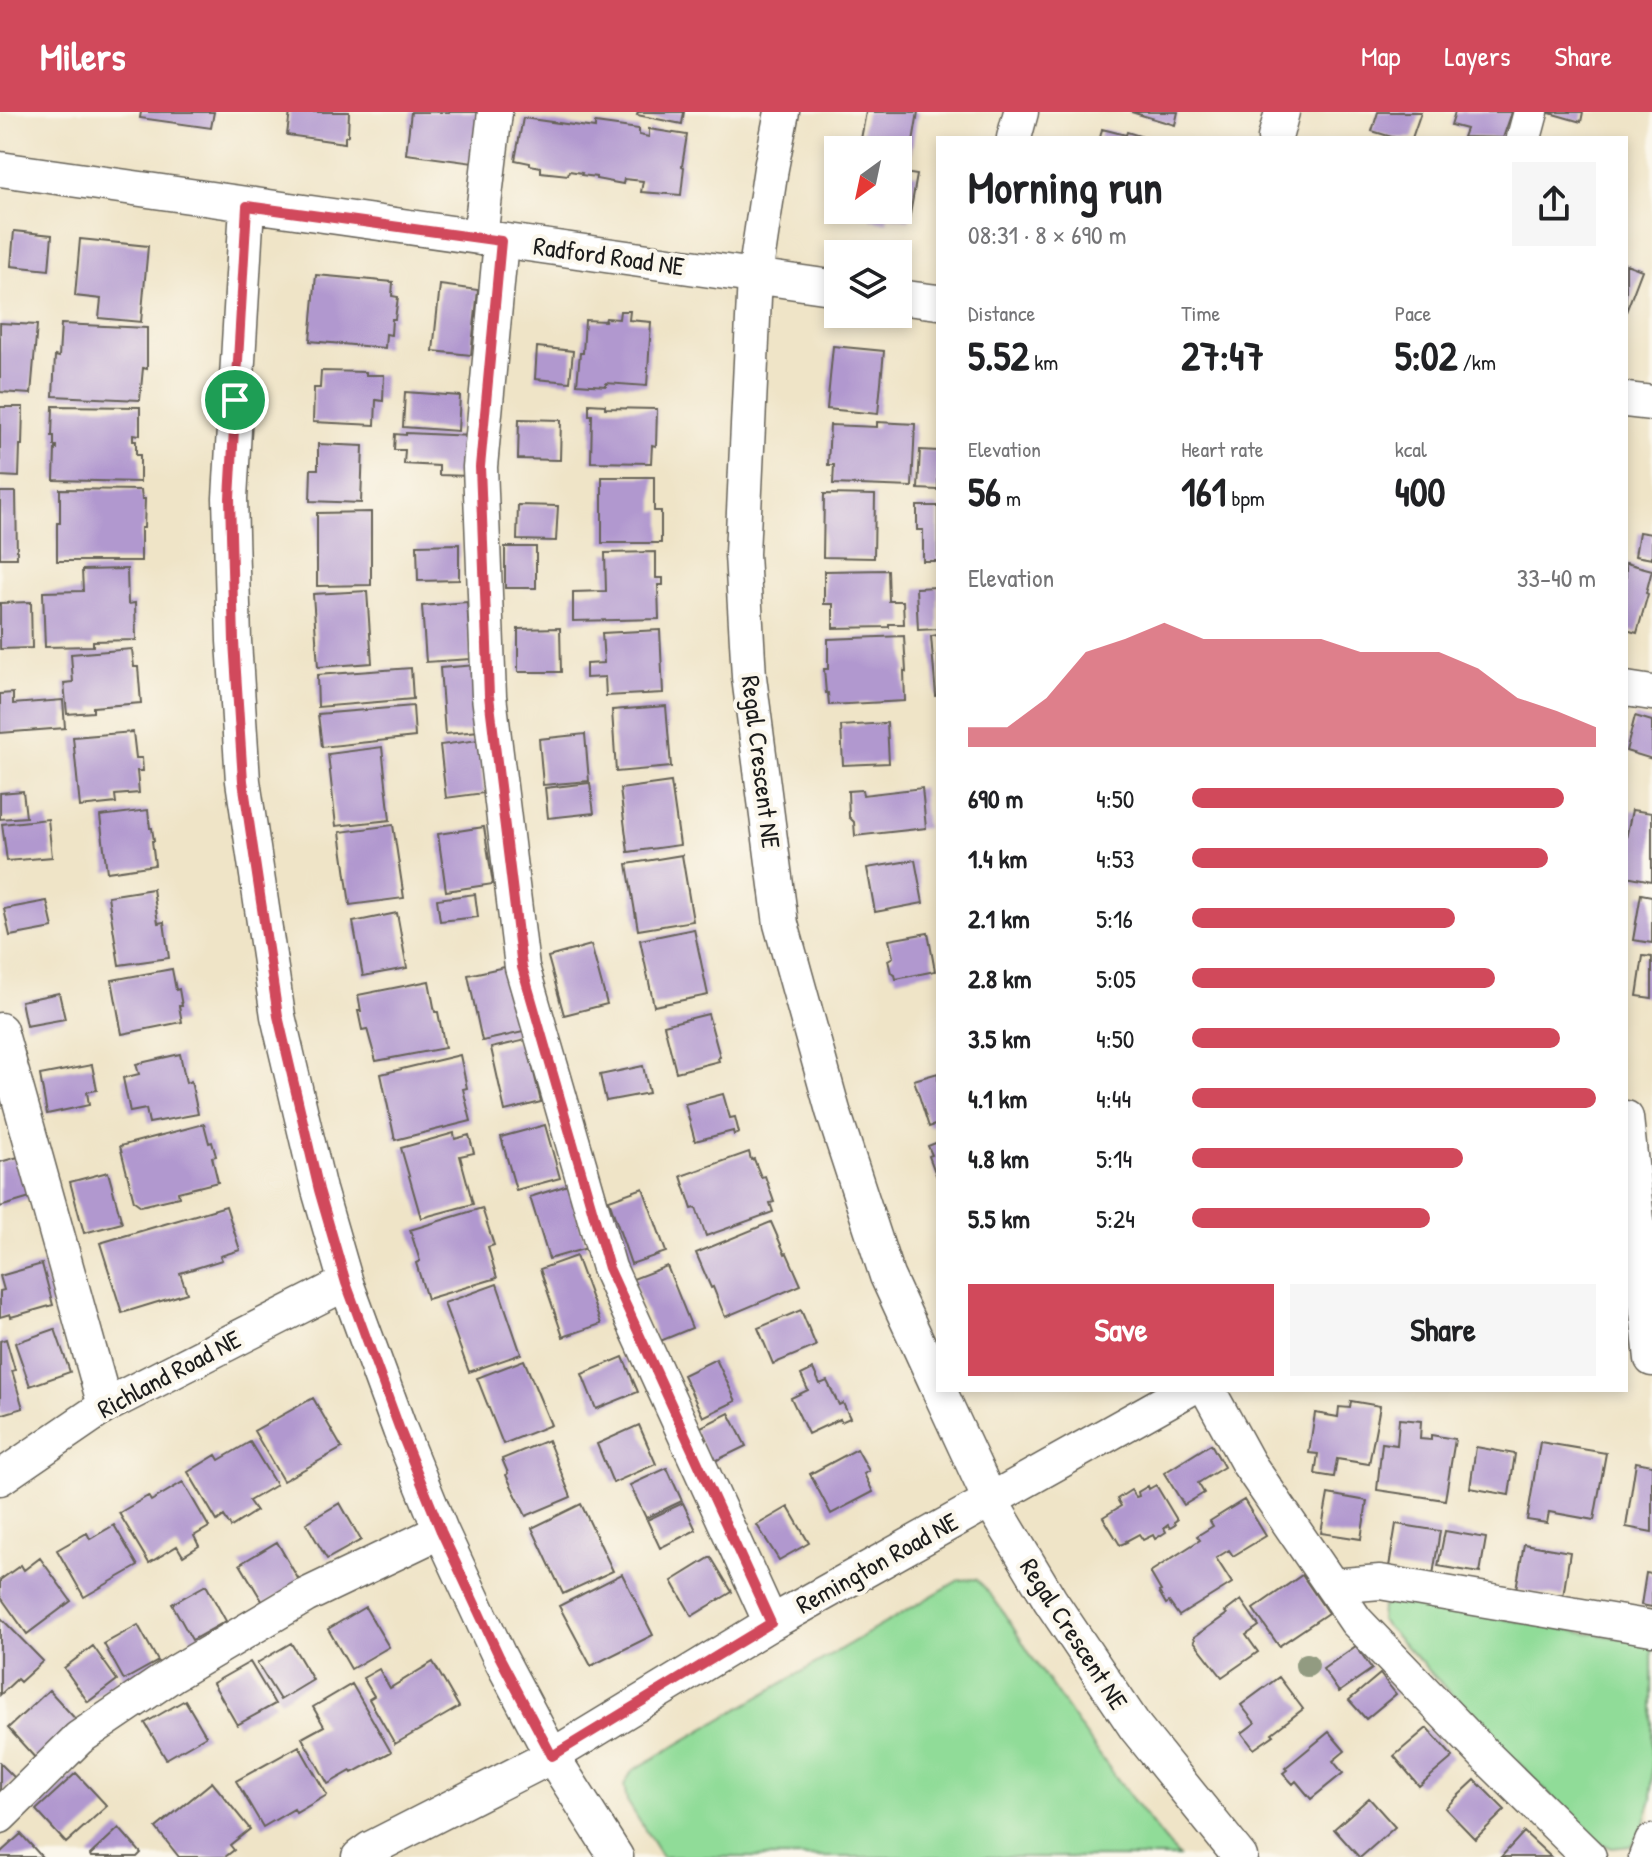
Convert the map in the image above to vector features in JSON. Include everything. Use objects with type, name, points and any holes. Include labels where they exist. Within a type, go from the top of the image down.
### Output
[{"type":"street","points":[[495,112],[480,467],[489,696],[522,967],[609,1268],[771,1623]]},
{"type":"street","name":"Regal Crescent NE","points":[[782,112],[755,276],[742,554],[749,677],[781,924],[833,1111],[887,1276],[936,1382]]},
{"type":"street","points":[[1015,136],[1021,112]]},
{"type":"street","points":[[1276,136],[1282,112]]},
{"type":"street","points":[[1525,136],[1531,112]]},
{"type":"street","name":"Radford Road NE","points":[[0,169],[824,286]]},
{"type":"street","points":[[247,206],[230,498],[234,641],[243,781],[278,1016],[319,1190],[346,1283],[400,1430],[441,1531],[499,1656],[552,1756],[616,1857]]},
{"type":"street","points":[[912,299],[936,302]]},
{"type":"street","points":[[1628,400],[1652,403]]},
{"type":"street","points":[[1628,689],[1652,693]]},
{"type":"street","points":[[0,1030],[105,1406]]},
{"type":"street","points":[[1628,1137],[1652,1359]]},
{"type":"street","name":"Richland Road NE","points":[[0,1478],[105,1406],[346,1283]]},
{"type":"street","points":[[1628,1370],[1652,1374]]},
{"type":"street","name":"Regal Crescent NE","points":[[941,1392],[990,1500],[1050,1600],[1136,1728],[1240,1857]]},
{"type":"street","name":"Remington Road NE","points":[[359,1857],[552,1756],[771,1623],[1183,1392]]},
{"type":"street","points":[[1209,1392],[1248,1463],[1356,1621],[1589,1857]]},
{"type":"street","points":[[0,1816],[79,1738],[175,1673],[305,1596],[441,1531]]},
{"type":"street","points":[[1332,1586],[1380,1582],[1652,1628]]},
{"type":"street","points":[[1646,1857],[1652,1842]]},
{"type":"green space","points":[[976,1579],[1002,1610],[1107,1765],[1179,1857],[662,1857],[627,1801],[624,1785],[632,1771],[959,1580]]},
{"type":"green space","points":[[1391,1601],[1652,1643],[1652,1798],[1642,1832],[1631,1846],[1612,1848],[1593,1840],[1380,1620],[1381,1608]]},
{"type":"building","points":[[141,112],[214,112],[211,128],[140,118]]},
{"type":"building","points":[[290,112],[349,112],[345,143],[287,135]]},
{"type":"building","points":[[411,112],[480,112],[473,163],[406,154]]},
{"type":"building","points":[[638,112],[684,112],[682,124],[637,115]]},
{"type":"building","points":[[866,112],[918,112],[912,148],[912,136],[862,136]]},
{"type":"building","points":[[1131,112],[1178,112],[1175,125]]},
{"type":"building","points":[[1378,112],[1421,112],[1413,136],[1388,136],[1372,131]]},
{"type":"building","points":[[1455,112],[1512,112],[1504,136],[1463,136],[1466,129],[1451,125]]},
{"type":"building","points":[[1546,112],[1583,112],[1581,122]]},
{"type":"building","points":[[523,118],[595,128],[595,123],[639,129],[639,135],[649,137],[649,129],[687,135],[681,195],[641,192],[643,181],[624,179],[623,184],[569,171],[568,175],[541,172],[541,167],[515,160]]},
{"type":"building","points":[[1102,129],[1140,136],[1100,136]]},
{"type":"building","points":[[912,174],[917,175],[912,203]]},
{"type":"building","points":[[14,231],[52,235],[49,270],[11,266]]},
{"type":"building","points":[[80,239],[148,246],[141,322],[99,318],[101,299],[75,296]]},
{"type":"building","points":[[1628,265],[1642,270],[1628,307]]},
{"type":"building","points":[[316,275],[393,282],[392,296],[398,297],[391,335],[386,334],[385,348],[310,341]]},
{"type":"building","points":[[440,285],[478,290],[471,355],[433,351]]},
{"type":"building","points":[[620,311],[630,311],[629,320],[651,322],[647,386],[577,384],[585,320],[619,319]]},
{"type":"building","points":[[0,323],[37,325],[31,394],[0,392]]},
{"type":"building","points":[[61,324],[147,328],[147,369],[143,368],[140,400],[53,396],[55,356],[59,357]]},
{"type":"building","points":[[833,346],[884,351],[878,414],[827,409]]},
{"type":"building","points":[[537,347],[573,351],[570,382],[535,379]]},
{"type":"building","points":[[321,371],[384,375],[383,401],[376,400],[375,425],[313,422],[314,388],[320,388]]},
{"type":"building","points":[[405,392],[460,396],[458,431],[403,427]]},
{"type":"building","points":[[589,404],[605,405],[605,408],[657,409],[656,446],[652,445],[651,463],[591,462],[592,415],[589,415]]},
{"type":"building","points":[[53,406],[140,407],[140,435],[133,434],[133,441],[136,441],[136,455],[140,455],[140,482],[54,480],[57,446],[54,446],[52,436]]},
{"type":"building","points":[[0,407],[23,407],[19,477],[0,476]]},
{"type":"building","points":[[519,419],[561,420],[560,460],[518,459]]},
{"type":"building","points":[[877,422],[915,424],[912,487],[833,484],[834,465],[828,465],[830,425],[877,427]]},
{"type":"building","points":[[395,434],[472,436],[470,476],[439,475],[439,466],[404,464],[405,450],[394,450]]},
{"type":"building","points":[[318,444],[363,446],[361,503],[310,501],[311,469],[318,469]]},
{"type":"building","points":[[920,450],[936,451],[936,490],[918,489]]},
{"type":"building","points":[[602,477],[654,477],[654,511],[661,511],[661,543],[602,543]]},
{"type":"building","points":[[60,489],[141,490],[142,499],[145,499],[141,561],[57,561]]},
{"type":"building","points":[[0,492],[16,492],[17,558],[0,558]]},
{"type":"building","points":[[824,494],[875,495],[874,558],[823,557]]},
{"type":"building","points":[[518,505],[558,506],[556,541],[517,540]]},
{"type":"building","points":[[917,506],[936,506],[936,561],[923,561],[923,530],[917,530]]},
{"type":"building","points":[[371,512],[371,585],[317,586],[317,513]]},
{"type":"building","points":[[1639,532],[1652,534],[1652,559],[1635,556]]},
{"type":"building","points":[[459,544],[459,580],[418,581],[417,545]]},
{"type":"building","points":[[505,547],[536,547],[536,588],[505,588]]},
{"type":"building","points":[[656,552],[656,578],[663,578],[663,585],[658,585],[659,619],[573,621],[573,592],[606,591],[605,553]]},
{"type":"building","points":[[1628,564],[1652,570],[1637,633],[1628,631]]},
{"type":"building","points":[[127,569],[128,604],[135,603],[136,640],[93,641],[93,646],[45,647],[43,592],[83,591],[82,570]]},
{"type":"building","points":[[888,570],[889,601],[903,601],[904,624],[833,628],[833,604],[824,604],[824,571]]},
{"type":"building","points":[[936,587],[936,629],[918,630],[916,588]]},
{"type":"building","points":[[367,591],[372,663],[318,667],[313,594]]},
{"type":"building","points":[[31,602],[32,648],[0,649],[0,603]]},
{"type":"building","points":[[467,602],[471,659],[426,662],[422,606]]},
{"type":"building","points":[[560,628],[561,672],[518,672],[518,629]]},
{"type":"building","points":[[660,630],[663,693],[606,696],[605,677],[586,678],[586,664],[604,663],[602,633]]},
{"type":"building","points":[[936,635],[936,696],[931,636]]},
{"type":"building","points":[[904,636],[905,701],[829,705],[824,669],[828,669],[828,639]]},
{"type":"building","points":[[132,649],[134,667],[138,667],[141,703],[93,707],[93,712],[67,714],[64,683],[73,682],[71,654]]},
{"type":"building","points":[[476,665],[480,731],[445,734],[440,668]]},
{"type":"building","points":[[411,668],[413,699],[318,707],[317,675]]},
{"type":"building","points":[[13,693],[13,704],[63,700],[65,728],[0,733],[0,694]]},
{"type":"building","points":[[413,706],[415,737],[322,747],[318,714]]},
{"type":"building","points":[[666,706],[671,767],[616,772],[612,710]]},
{"type":"building","points":[[1635,716],[1652,721],[1652,759],[1628,752]]},
{"type":"building","points":[[887,723],[889,763],[843,765],[841,726]]},
{"type":"building","points":[[133,732],[136,758],[142,758],[143,771],[137,771],[139,793],[115,795],[116,803],[80,807],[73,737]]},
{"type":"building","points":[[585,734],[589,781],[543,785],[539,739]]},
{"type":"building","points":[[478,740],[484,793],[446,798],[440,745]]},
{"type":"building","points":[[382,747],[390,820],[336,826],[328,754]]},
{"type":"building","points":[[671,782],[680,845],[628,852],[620,789]]},
{"type":"building","points":[[590,783],[594,813],[548,818],[545,788]]},
{"type":"building","points":[[922,788],[926,828],[855,836],[854,822],[849,817],[848,791],[862,790],[863,795]]},
{"type":"building","points":[[23,791],[26,817],[0,819],[0,793]]},
{"type":"building","points":[[148,810],[155,865],[107,872],[100,816]]},
{"type":"building","points":[[1632,810],[1652,813],[1652,881],[1628,876],[1628,829]]},
{"type":"building","points":[[48,819],[52,857],[7,861],[2,824]]},
{"type":"building","points":[[393,825],[404,898],[350,905],[340,832]]},
{"type":"building","points":[[484,827],[493,884],[446,891],[438,834]]},
{"type":"building","points":[[682,855],[693,921],[638,930],[627,864]]},
{"type":"building","points":[[915,860],[923,903],[875,912],[867,868]]},
{"type":"building","points":[[153,889],[158,923],[164,922],[169,958],[119,965],[108,896]]},
{"type":"building","points":[[475,894],[478,917],[440,921],[437,899]]},
{"type":"building","points":[[1641,894],[1652,896],[1652,943],[1633,940]]},
{"type":"building","points":[[47,901],[53,928],[10,936],[4,909]]},
{"type":"building","points":[[397,913],[407,968],[363,976],[353,922]]},
{"type":"building","points":[[694,929],[708,995],[654,1006],[640,940]]},
{"type":"building","points":[[928,933],[935,971],[896,979],[888,960],[893,957],[889,940]]},
{"type":"building","points":[[591,945],[607,1004],[564,1015],[548,957]]},
{"type":"building","points":[[1643,956],[1652,957],[1652,998],[1637,996]]},
{"type":"building","points":[[514,965],[528,1031],[482,1041],[468,975]]},
{"type":"building","points":[[172,969],[176,990],[179,989],[182,1022],[122,1034],[112,980]]},
{"type":"building","points":[[429,981],[445,1048],[376,1061],[367,1029],[362,1030],[358,995]]},
{"type":"building","points":[[59,993],[65,1019],[26,1026],[21,1001]]},
{"type":"building","points":[[708,1014],[719,1061],[676,1072],[664,1025]]},
{"type":"building","points":[[526,1040],[541,1102],[505,1111],[491,1048]]},
{"type":"building","points":[[180,1054],[186,1083],[191,1081],[198,1114],[149,1123],[146,1109],[130,1112],[123,1078],[139,1074],[136,1064]]},
{"type":"building","points":[[460,1055],[467,1088],[463,1089],[471,1121],[395,1140],[381,1074]]},
{"type":"building","points":[[92,1065],[97,1090],[87,1092],[89,1105],[47,1114],[40,1075]]},
{"type":"building","points":[[643,1066],[649,1093],[606,1101],[600,1075]]},
{"type":"building","points":[[936,1074],[936,1125],[929,1127],[914,1080]]},
{"type":"building","points":[[723,1094],[730,1118],[735,1117],[739,1133],[734,1135],[733,1131],[695,1141],[685,1104]]},
{"type":"building","points":[[204,1124],[216,1156],[212,1157],[218,1182],[178,1192],[179,1197],[141,1206],[134,1201],[120,1146]]},
{"type":"building","points":[[545,1125],[560,1178],[516,1190],[501,1137]]},
{"type":"building","points":[[454,1133],[455,1139],[469,1135],[474,1153],[460,1156],[473,1204],[421,1218],[401,1148]]},
{"type":"building","points":[[936,1143],[936,1175],[929,1156],[932,1155],[928,1146]]},
{"type":"building","points":[[749,1152],[761,1177],[765,1176],[774,1202],[770,1203],[773,1212],[706,1236],[696,1208],[692,1209],[681,1176]]},
{"type":"building","points":[[18,1157],[30,1198],[0,1207],[0,1162]]},
{"type":"building","points":[[108,1172],[122,1223],[84,1233],[70,1182]]},
{"type":"building","points":[[568,1185],[587,1248],[549,1259],[530,1197]]},
{"type":"building","points":[[643,1188],[666,1252],[631,1264],[609,1200]]},
{"type":"building","points":[[226,1206],[240,1250],[220,1256],[222,1260],[180,1273],[187,1293],[122,1313],[100,1243]]},
{"type":"building","points":[[482,1208],[494,1245],[488,1247],[497,1278],[427,1299],[410,1230]]},
{"type":"building","points":[[771,1222],[801,1285],[725,1317],[696,1253]]},
{"type":"building","points":[[576,1256],[601,1324],[563,1337],[540,1269]]},
{"type":"building","points":[[42,1264],[53,1305],[11,1317],[10,1314],[0,1317],[0,1291],[4,1290],[0,1276]]},
{"type":"building","points":[[667,1266],[692,1328],[658,1342],[633,1279]]},
{"type":"building","points":[[497,1284],[521,1354],[469,1372],[444,1303]]},
{"type":"building","points":[[801,1310],[816,1346],[773,1364],[758,1328]]},
{"type":"building","points":[[55,1329],[70,1372],[30,1386],[15,1343]]},
{"type":"building","points":[[6,1339],[23,1408],[0,1415],[0,1341]]},
{"type":"building","points":[[623,1357],[638,1392],[596,1409],[582,1374]]},
{"type":"building","points":[[716,1359],[736,1401],[703,1417],[683,1375]]},
{"type":"building","points":[[524,1360],[551,1425],[503,1444],[477,1378]]},
{"type":"building","points":[[813,1369],[820,1384],[827,1381],[839,1405],[843,1403],[850,1418],[841,1422],[840,1419],[808,1434],[791,1398],[808,1390],[801,1375]]},
{"type":"building","points":[[313,1398],[342,1448],[283,1481],[254,1431]]},
{"type":"building","points":[[1351,1401],[1380,1406],[1369,1464],[1337,1459],[1334,1477],[1315,1474],[1318,1454],[1309,1453],[1315,1413],[1338,1417],[1339,1407],[1350,1408]]},
{"type":"building","points":[[729,1413],[746,1446],[711,1463],[695,1430]]},
{"type":"building","points":[[1399,1419],[1421,1421],[1420,1439],[1431,1440],[1431,1435],[1455,1439],[1445,1500],[1377,1490],[1382,1443],[1397,1445]]},
{"type":"building","points":[[639,1425],[656,1464],[613,1483],[597,1444]]},
{"type":"building","points":[[548,1440],[571,1497],[526,1516],[506,1475],[508,1473],[502,1459]]},
{"type":"building","points":[[250,1442],[276,1485],[249,1501],[256,1511],[231,1527],[224,1516],[217,1521],[188,1472],[216,1455],[219,1460]]},
{"type":"building","points":[[1540,1442],[1606,1453],[1594,1520],[1549,1512],[1547,1523],[1527,1520]]},
{"type":"building","points":[[1211,1444],[1224,1467],[1198,1483],[1204,1493],[1184,1505],[1164,1473]]},
{"type":"building","points":[[1476,1447],[1515,1454],[1509,1495],[1470,1488]]},
{"type":"building","points":[[857,1449],[869,1471],[864,1474],[873,1492],[831,1514],[810,1474]]},
{"type":"building","points":[[1636,1462],[1652,1465],[1652,1532],[1626,1527]]},
{"type":"building","points":[[667,1468],[682,1501],[646,1518],[630,1485]]},
{"type":"building","points":[[183,1482],[209,1527],[194,1536],[199,1546],[183,1556],[177,1546],[149,1563],[119,1513],[148,1496],[151,1501]]},
{"type":"building","points":[[1156,1485],[1177,1520],[1175,1525],[1170,1528],[1168,1525],[1164,1528],[1166,1532],[1155,1539],[1153,1535],[1143,1540],[1139,1534],[1120,1545],[1103,1517],[1121,1506],[1117,1499],[1131,1490],[1136,1497],[1148,1486],[1149,1489]]},
{"type":"building","points":[[1328,1494],[1367,1501],[1361,1539],[1321,1533]]},
{"type":"building","points":[[1244,1500],[1266,1536],[1233,1556],[1229,1550],[1216,1558],[1232,1583],[1179,1616],[1169,1602],[1166,1604],[1150,1572],[1200,1540],[1197,1536],[1213,1526],[1210,1521]]},
{"type":"building","points":[[340,1503],[361,1540],[327,1559],[306,1523]]},
{"type":"building","points":[[683,1503],[696,1530],[660,1548],[647,1520]]},
{"type":"building","points":[[581,1504],[613,1571],[563,1594],[532,1528]]},
{"type":"building","points":[[788,1507],[809,1543],[779,1560],[757,1525]]},
{"type":"building","points":[[1396,1524],[1440,1531],[1433,1575],[1389,1567]]},
{"type":"building","points":[[114,1525],[138,1566],[84,1597],[57,1550],[87,1533],[90,1539]]},
{"type":"building","points":[[1445,1531],[1486,1538],[1480,1573],[1438,1566]]},
{"type":"building","points":[[277,1542],[300,1582],[264,1604],[240,1564]]},
{"type":"building","points":[[1524,1544],[1570,1552],[1563,1597],[1516,1589]]},
{"type":"building","points":[[711,1557],[732,1592],[692,1616],[672,1581]]},
{"type":"building","points":[[40,1558],[71,1601],[27,1634],[0,1596],[0,1580],[21,1565],[24,1570]]},
{"type":"building","points":[[1646,1573],[1652,1574],[1652,1607],[1641,1605]]},
{"type":"building","points":[[622,1574],[653,1635],[591,1666],[559,1606]]},
{"type":"building","points":[[1302,1575],[1328,1613],[1279,1646],[1253,1609]]},
{"type":"building","points":[[206,1585],[226,1621],[192,1640],[172,1604]]},
{"type":"building","points":[[1241,1600],[1259,1626],[1246,1635],[1258,1652],[1222,1677],[1194,1637]]},
{"type":"building","points":[[365,1607],[389,1647],[351,1669],[328,1629]]},
{"type":"building","points":[[0,1617],[43,1661],[0,1695]]},
{"type":"building","points":[[138,1625],[158,1661],[124,1680],[104,1644]]},
{"type":"building","points":[[291,1643],[313,1680],[280,1700],[257,1663]]},
{"type":"building","points":[[93,1646],[117,1680],[88,1702],[64,1668]]},
{"type":"building","points":[[1356,1646],[1372,1669],[1339,1692],[1323,1669]]},
{"type":"building","points":[[250,1662],[275,1704],[237,1725],[213,1683]]},
{"type":"building","points":[[433,1662],[459,1707],[395,1744],[369,1699],[374,1696],[363,1678],[379,1669],[390,1688]]},
{"type":"building","points":[[1380,1674],[1396,1694],[1366,1719],[1349,1700]]},
{"type":"building","points":[[1279,1677],[1303,1709],[1254,1749],[1242,1733],[1255,1723],[1241,1705]]},
{"type":"building","points":[[352,1684],[391,1752],[328,1784],[302,1738],[324,1726],[313,1707]]},
{"type":"building","points":[[49,1690],[79,1723],[38,1761],[8,1728]]},
{"type":"building","points":[[185,1700],[206,1736],[166,1759],[145,1723]]},
{"type":"building","points":[[1427,1728],[1453,1757],[1419,1786],[1394,1756]]},
{"type":"building","points":[[1329,1732],[1345,1751],[1333,1761],[1343,1773],[1311,1799],[1296,1781],[1293,1784],[1283,1773],[1287,1770],[1285,1768]]},
{"type":"building","points":[[299,1746],[327,1795],[263,1827],[236,1781]]},
{"type":"building","points":[[0,1763],[15,1778],[0,1793]]},
{"type":"building","points":[[76,1773],[107,1806],[66,1843],[36,1810]]},
{"type":"building","points":[[1475,1780],[1505,1810],[1475,1839],[1445,1808]]},
{"type":"building","points":[[212,1782],[250,1829],[230,1845],[234,1850],[225,1857],[179,1857],[156,1828]]},
{"type":"building","points":[[1369,1798],[1395,1827],[1359,1857],[1334,1829]]},
{"type":"building","points":[[119,1828],[141,1853],[137,1857],[91,1857],[90,1855]]},
{"type":"building","points":[[1524,1832],[1551,1857],[1501,1857]]},
{"type":"building","points":[[21,1834],[42,1857],[0,1857],[0,1853]]},
{"type":"route","points":[[247,206],[501,241],[480,467],[489,696],[522,967],[609,1268],[771,1623],[552,1756],[499,1656],[441,1531],[400,1430],[346,1283],[319,1190],[278,1016],[243,781],[234,641],[230,498],[235,400],[247,206]]}]
